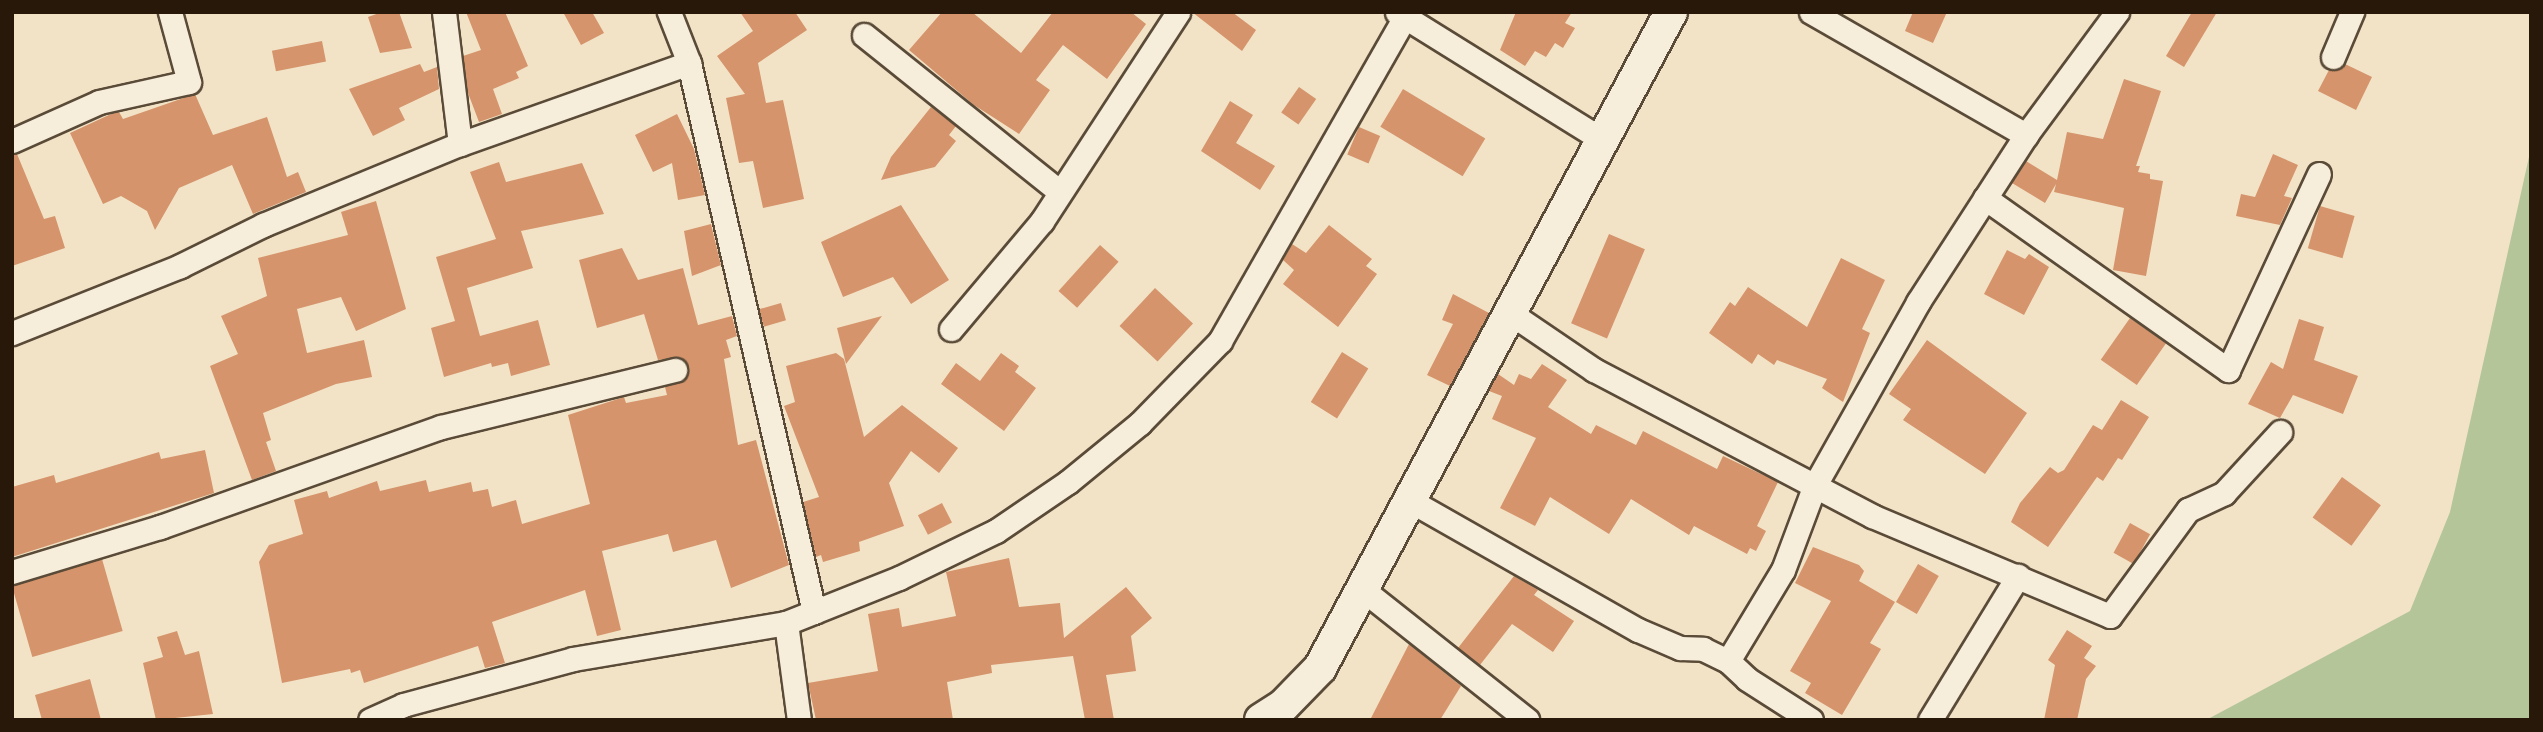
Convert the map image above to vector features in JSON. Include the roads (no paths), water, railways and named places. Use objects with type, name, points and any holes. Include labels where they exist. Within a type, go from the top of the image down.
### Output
[{"type":"street","points":[[12,141],[99,102],[188,82],[170,12]]},
{"type":"street","points":[[444,12],[460,144]]},
{"type":"street","points":[[669,12],[689,63],[814,612]]},
{"type":"street","points":[[951,329],[1060,192],[1178,12]]},
{"type":"street","points":[[1261,720],[1284,705],[1320,668],[1409,500],[1513,314],[1671,12]]},
{"type":"street","points":[[1811,12],[2026,135]]},
{"type":"street","points":[[1728,661],[1783,570],[1815,485],[1918,302],[2026,135],[2117,12]]},
{"type":"street","points":[[2333,57],[2352,12]]},
{"type":"street","points":[[370,720],[403,705],[573,659],[786,622],[899,578],[996,531],[1068,482],[1140,423],[1220,341],[1403,14],[1604,141]]},
{"type":"street","points":[[864,35],[1060,192]]},
{"type":"street","points":[[12,333],[169,271],[263,225],[460,144],[689,63]]},
{"type":"street","points":[[1985,198],[2228,370],[2319,174]]},
{"type":"street","points":[[1513,314],[1594,370],[1872,516],[2110,616],[2188,510],[2224,494],[2280,432]]},
{"type":"street","points":[[12,572],[160,527],[441,427],[675,370]]},
{"type":"street","points":[[1409,500],[1638,630],[1680,648],[1703,649],[1728,661],[1747,679],[1811,720]]},
{"type":"street","points":[[1930,720],[2018,576]]},
{"type":"street","points":[[1362,589],[1524,719]]},
{"type":"street","points":[[786,622],[799,720]]}]
